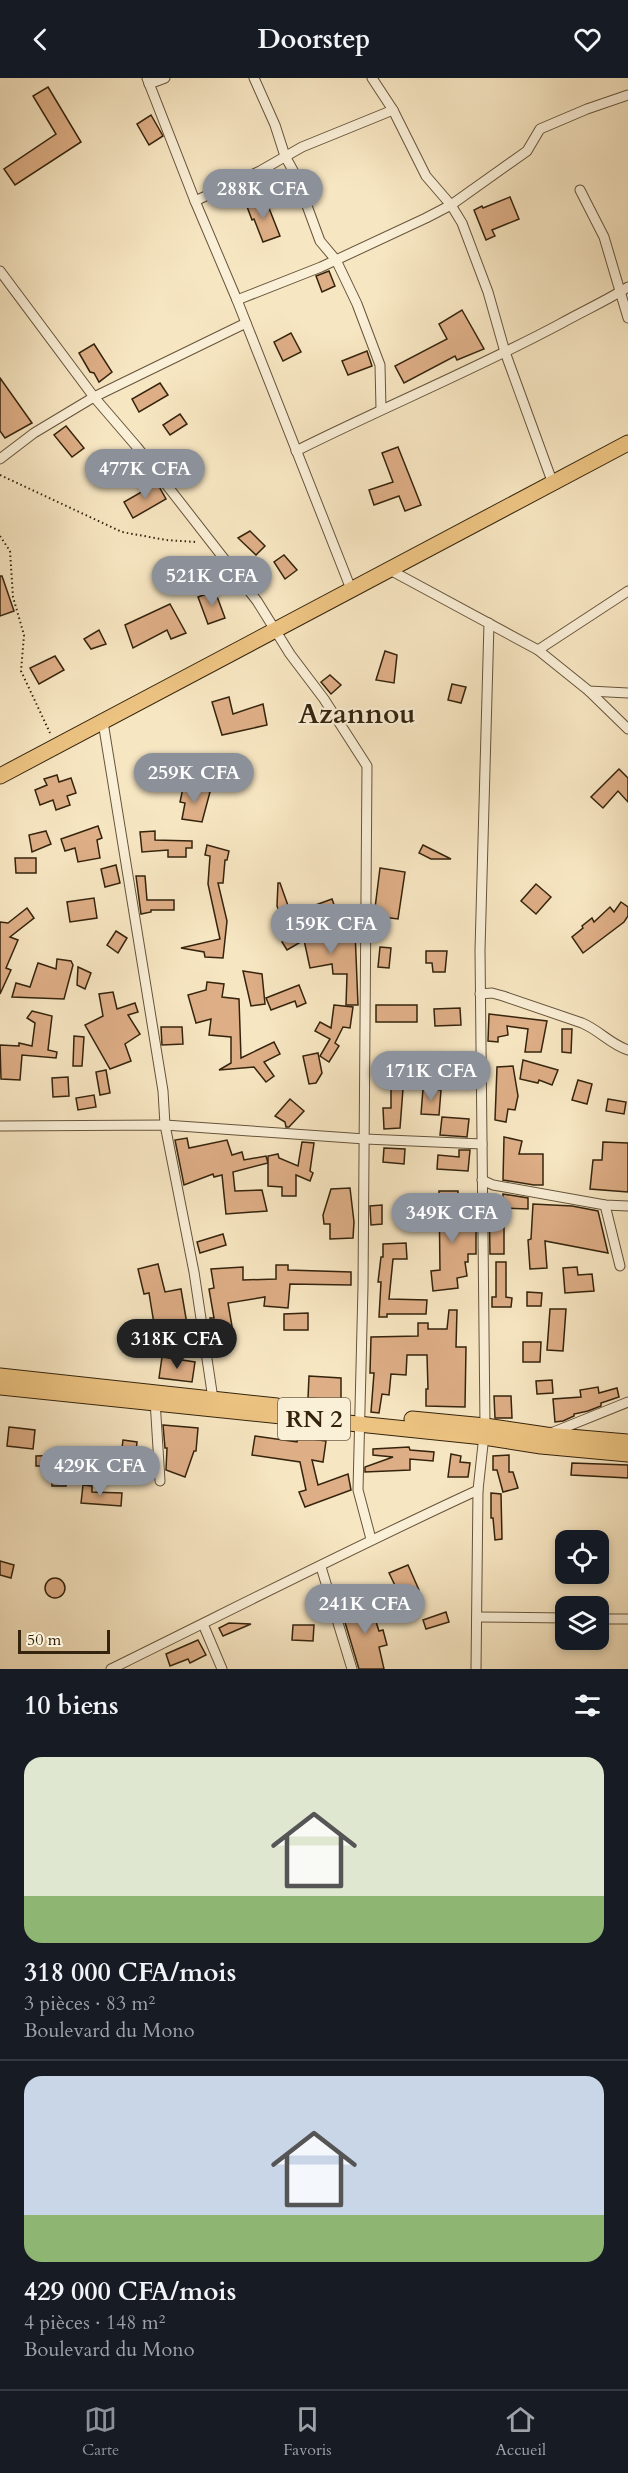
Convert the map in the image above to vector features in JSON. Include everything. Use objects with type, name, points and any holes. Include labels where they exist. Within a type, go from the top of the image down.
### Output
[{"type":"main road","points":[[0,776],[628,443]]},
{"type":"main road","name":"RN 2","points":[[0,1376],[155,1398],[361,1420],[628,1442]]},
{"type":"main road","name":"RN 2","points":[[0,1387],[155,1398],[213,1399],[361,1420]]},
{"type":"main road","name":"RN 2","points":[[484,1431],[541,1446],[628,1454]]},
{"type":"street","points":[[165,78],[148,81],[351,589]]},
{"type":"street","points":[[254,78],[285,156],[296,176],[320,241],[336,260],[350,286],[380,365],[381,409]]},
{"type":"street","points":[[372,78],[393,110],[429,182],[451,205],[462,223],[476,257],[505,352],[552,482]]},
{"type":"street","points":[[237,300],[336,260],[451,205],[527,150],[540,129],[628,95]]},
{"type":"street","points":[[195,201],[260,171],[285,156],[393,110]]},
{"type":"street","points":[[580,190],[604,237],[624,289],[628,318]]},
{"type":"street","points":[[0,271],[94,397],[137,447],[257,601],[274,630],[367,766],[365,1139],[358,1490],[371,1539]]},
{"type":"street","points":[[296,450],[505,352],[624,289]]},
{"type":"street","points":[[0,459],[34,433],[94,397],[246,323]]},
{"type":"street","points":[[390,570],[538,650],[589,691],[628,729]]},
{"type":"street","points":[[538,650],[628,591]]},
{"type":"street","points":[[476,1669],[478,1490],[484,1431],[480,993],[489,623]]},
{"type":"street","points":[[589,691],[628,691]]},
{"type":"street","points":[[103,722],[163,1091],[165,1125],[194,1272],[213,1399]]},
{"type":"street","points":[[480,993],[503,996],[582,1023],[614,1045],[628,1050]]},
{"type":"street","points":[[0,1126],[165,1125],[365,1139],[482,1144]]},
{"type":"street","points":[[482,1180],[493,1185],[605,1205],[628,1206]]},
{"type":"street","points":[[605,1205],[620,1266]]},
{"type":"street","points":[[155,1398],[160,1481]]},
{"type":"street","points":[[546,1435],[628,1402]]},
{"type":"street","points":[[111,1669],[321,1567],[371,1539],[478,1490]]},
{"type":"street","points":[[321,1567],[352,1669]]},
{"type":"street","points":[[477,1617],[555,1618]]},
{"type":"street","points":[[609,1619],[628,1619]]},
{"type":"street","points":[[204,1624],[222,1669]]},
{"type":"path","points":[[0,475],[122,532],[166,540],[191,540],[215,549]]},
{"type":"path","points":[[0,536],[10,551],[13,597],[24,634],[21,671],[56,746]]},
{"type":"building","points":[[48,87],[81,142],[15,185],[4,169],[56,134],[33,96]]},
{"type":"building","points":[[151,115],[163,136],[149,145],[137,124]]},
{"type":"building","points":[[510,197],[519,219],[492,230],[495,236],[486,240],[474,210]]},
{"type":"building","points":[[265,198],[280,236],[263,242],[246,204]]},
{"type":"building","points":[[329,271],[335,286],[322,292],[316,276]]},
{"type":"building","points":[[462,310],[484,349],[457,360],[455,356],[404,383],[395,366],[447,339],[439,324]]},
{"type":"building","points":[[291,333],[301,352],[283,361],[274,342]]},
{"type":"building","points":[[94,344],[112,372],[99,382],[79,353]]},
{"type":"building","points":[[367,351],[372,366],[348,375],[342,361]]},
{"type":"building","points":[[0,378],[32,423],[5,438],[0,431]]},
{"type":"building","points":[[160,383],[168,395],[139,412],[132,399]]},
{"type":"building","points":[[180,414],[187,424],[170,435],[163,425]]},
{"type":"building","points":[[66,426],[84,448],[72,457],[54,435]]},
{"type":"building","points":[[398,447],[421,505],[405,511],[399,496],[374,505],[369,490],[393,482],[382,453]]},
{"type":"building","points":[[157,483],[166,499],[133,518],[124,502]]},
{"type":"building","points":[[250,531],[265,546],[256,555],[238,538]]},
{"type":"building","points":[[284,555],[297,570],[285,579],[274,562]]},
{"type":"building","points":[[0,576],[2,576],[14,611],[0,616]]},
{"type":"building","points":[[215,591],[225,618],[208,624],[198,597]]},
{"type":"building","points":[[170,604],[186,633],[171,639],[167,630],[133,648],[125,625]]},
{"type":"building","points":[[99,630],[106,644],[91,649],[84,639]]},
{"type":"building","points":[[385,651],[397,655],[394,683],[376,680]]},
{"type":"building","points":[[55,656],[64,670],[39,684],[30,668]]},
{"type":"building","points":[[330,675],[341,685],[331,694],[321,682]]},
{"type":"building","points":[[452,684],[466,687],[461,703],[448,700]]},
{"type":"building","points":[[229,697],[233,714],[263,704],[267,725],[222,735],[212,702]]},
{"type":"building","points":[[619,769],[628,778],[628,802],[618,791],[603,808],[591,797]]},
{"type":"building","points":[[57,775],[59,782],[71,778],[76,793],[67,796],[70,805],[56,810],[53,800],[40,805],[35,790],[47,785],[44,779]]},
{"type":"building","points":[[183,788],[210,792],[202,822],[182,819],[185,803],[180,802]]},
{"type":"building","points":[[98,826],[102,838],[97,840],[100,858],[78,862],[75,848],[65,851],[61,839]]},
{"type":"building","points":[[46,831],[51,844],[32,852],[29,835]]},
{"type":"building","points":[[155,831],[155,840],[192,841],[192,848],[186,848],[186,857],[168,857],[168,850],[142,852],[140,832]]},
{"type":"building","points":[[207,845],[229,851],[227,860],[225,860],[223,883],[218,883],[227,921],[223,958],[205,957],[204,952],[181,948],[220,939],[208,884],[210,856],[205,855]]},
{"type":"building","points":[[423,845],[451,859],[431,859],[419,853]]},
{"type":"building","points":[[15,858],[36,858],[36,873],[16,873]]},
{"type":"building","points":[[116,865],[120,883],[105,887],[101,869]]},
{"type":"building","points":[[380,868],[405,872],[398,919],[374,916]]},
{"type":"building","points":[[136,876],[145,876],[147,900],[174,900],[174,910],[151,910],[151,912],[141,914]]},
{"type":"building","points":[[278,883],[280,883],[291,914],[332,899],[336,910],[285,928],[277,906]]},
{"type":"building","points":[[536,884],[551,897],[536,914],[521,901]]},
{"type":"building","points":[[94,898],[97,918],[70,922],[67,902]]},
{"type":"building","points":[[621,902],[628,907],[628,916],[624,922],[583,953],[572,937],[592,918],[594,922],[610,907],[614,912]]},
{"type":"building","points":[[27,908],[34,918],[10,937],[18,940],[6,968],[11,970],[0,994],[0,922],[8,923]]},
{"type":"building","points":[[116,931],[127,938],[118,953],[107,945]]},
{"type":"building","points":[[355,931],[358,1005],[346,1005],[347,974],[333,974],[332,964],[310,968],[304,940],[287,950],[282,942],[288,938],[286,932]]},
{"type":"building","points":[[380,947],[391,948],[389,968],[378,967]]},
{"type":"building","points":[[426,951],[447,951],[445,972],[433,972],[432,963],[426,963]]},
{"type":"building","points":[[57,959],[71,961],[73,965],[64,999],[12,997],[16,983],[30,987],[38,963],[56,969]]},
{"type":"building","points":[[78,967],[91,973],[85,989],[77,985]]},
{"type":"building","points":[[243,971],[262,974],[265,1004],[251,1006]]},
{"type":"building","points":[[207,982],[224,984],[222,997],[239,999],[241,1058],[274,1042],[280,1054],[264,1062],[274,1076],[266,1082],[254,1067],[219,1070],[231,1063],[231,1037],[209,1035],[211,1019],[196,1023],[188,995],[206,990]]},
{"type":"building","points":[[299,985],[306,1003],[297,1007],[295,1001],[271,1010],[266,998]]},
{"type":"building","points":[[113,992],[117,1009],[135,1003],[138,1012],[128,1015],[140,1034],[125,1044],[131,1061],[110,1069],[85,1025],[103,1016],[99,994]]},
{"type":"building","points":[[334,1005],[353,1007],[350,1028],[343,1027],[335,1043],[339,1046],[329,1062],[320,1056],[330,1039],[315,1031],[320,1022],[331,1028]]},
{"type":"building","points":[[376,1005],[417,1005],[417,1022],[376,1022]]},
{"type":"building","points":[[460,1008],[461,1025],[435,1026],[434,1009]]},
{"type":"building","points":[[32,1011],[52,1016],[48,1050],[57,1052],[56,1058],[22,1055],[20,1080],[1,1079],[0,1045],[19,1046],[19,1043],[32,1046],[35,1023],[27,1018]]},
{"type":"building","points":[[489,1014],[547,1021],[541,1052],[525,1052],[528,1029],[507,1026],[508,1035],[498,1037],[498,1042],[488,1041]]},
{"type":"building","points":[[161,1027],[182,1027],[183,1044],[162,1045]]},
{"type":"building","points":[[562,1029],[572,1029],[571,1053],[562,1052]]},
{"type":"building","points":[[74,1036],[84,1037],[82,1066],[73,1066]]},
{"type":"building","points":[[318,1053],[322,1073],[316,1083],[309,1084],[303,1056]]},
{"type":"building","points":[[523,1060],[558,1070],[552,1085],[539,1080],[538,1083],[520,1079]]},
{"type":"building","points":[[459,1063],[459,1073],[436,1073],[435,1064]]},
{"type":"building","points":[[513,1066],[518,1096],[515,1110],[508,1109],[506,1122],[495,1120],[497,1067]]},
{"type":"building","points":[[106,1070],[110,1093],[100,1095],[96,1072]]},
{"type":"building","points":[[414,1075],[415,1088],[403,1089],[400,1128],[384,1129],[383,1108],[391,1108],[391,1078]]},
{"type":"building","points":[[68,1077],[69,1096],[53,1097],[52,1078]]},
{"type":"building","points":[[578,1080],[592,1084],[587,1104],[572,1100]]},
{"type":"building","points":[[423,1089],[441,1090],[439,1115],[421,1114]]},
{"type":"building","points":[[94,1095],[96,1107],[78,1110],[76,1098]]},
{"type":"building","points":[[290,1099],[304,1111],[289,1127],[286,1127],[285,1122],[275,1116]]},
{"type":"building","points":[[608,1099],[626,1102],[624,1114],[606,1111]]},
{"type":"building","points":[[442,1117],[469,1119],[467,1137],[440,1135]]},
{"type":"building","points":[[504,1137],[522,1141],[519,1154],[543,1154],[543,1185],[503,1180]]},
{"type":"building","points":[[187,1138],[189,1148],[227,1140],[232,1155],[242,1152],[244,1160],[266,1156],[268,1163],[233,1172],[235,1191],[262,1190],[267,1211],[226,1214],[222,1175],[214,1177],[213,1174],[184,1185],[175,1140]]},
{"type":"building","points":[[302,1142],[314,1143],[310,1171],[313,1173],[310,1181],[296,1175],[296,1196],[282,1196],[282,1187],[268,1186],[268,1156],[278,1154],[279,1158],[298,1166]]},
{"type":"building","points":[[603,1142],[628,1143],[628,1192],[590,1189],[593,1160],[602,1160]]},
{"type":"building","points":[[384,1148],[405,1149],[404,1164],[383,1162]]},
{"type":"building","points":[[459,1150],[470,1150],[468,1171],[437,1169],[438,1155],[459,1157]]},
{"type":"building","points":[[350,1188],[354,1222],[353,1238],[330,1239],[330,1224],[324,1224],[323,1215],[331,1189]]},
{"type":"building","points":[[439,1191],[458,1191],[458,1226],[476,1227],[476,1254],[468,1254],[468,1262],[465,1262],[467,1276],[457,1278],[458,1288],[433,1291],[431,1271],[440,1270]]},
{"type":"building","points":[[503,1194],[528,1198],[528,1209],[504,1208],[504,1254],[490,1254],[489,1197],[503,1197]]},
{"type":"building","points":[[533,1204],[572,1206],[598,1211],[608,1253],[545,1241],[547,1268],[530,1269],[528,1240],[531,1239]]},
{"type":"building","points":[[382,1205],[382,1224],[371,1225],[370,1206]]},
{"type":"building","points":[[223,1234],[226,1245],[200,1253],[197,1242]]},
{"type":"building","points":[[406,1243],[407,1259],[393,1259],[389,1299],[427,1300],[426,1314],[387,1314],[387,1317],[379,1317],[381,1282],[378,1282],[383,1244]]},
{"type":"building","points":[[496,1262],[506,1262],[506,1297],[512,1298],[511,1307],[492,1307],[492,1297],[496,1297]]},
{"type":"building","points":[[158,1264],[165,1292],[181,1289],[188,1330],[156,1336],[149,1293],[144,1294],[138,1269]]},
{"type":"building","points":[[276,1265],[288,1265],[288,1270],[351,1272],[351,1285],[290,1284],[288,1308],[264,1306],[265,1297],[228,1303],[233,1332],[212,1335],[210,1318],[214,1318],[209,1289],[214,1288],[211,1269],[243,1267],[243,1280],[276,1279]]},
{"type":"building","points":[[577,1267],[578,1275],[592,1274],[594,1291],[565,1293],[563,1268]]},
{"type":"building","points":[[527,1292],[542,1293],[541,1306],[527,1306]]},
{"type":"building","points":[[550,1309],[566,1309],[563,1351],[547,1350]]},
{"type":"building","points":[[449,1310],[457,1310],[456,1347],[466,1347],[465,1407],[426,1406],[427,1355],[407,1355],[406,1375],[391,1374],[389,1395],[382,1394],[379,1413],[371,1412],[374,1373],[370,1373],[371,1337],[418,1336],[418,1323],[428,1323],[428,1329],[447,1329]]},
{"type":"building","points":[[308,1313],[308,1330],[284,1330],[284,1314]]},
{"type":"building","points":[[523,1342],[541,1342],[540,1362],[523,1362]]},
{"type":"building","points":[[162,1357],[195,1362],[192,1382],[159,1378]]},
{"type":"building","points":[[309,1376],[341,1378],[341,1400],[308,1398]]},
{"type":"building","points":[[552,1380],[553,1393],[537,1394],[536,1381]]},
{"type":"building","points":[[598,1387],[599,1393],[617,1388],[619,1397],[601,1403],[601,1406],[588,1411],[574,1414],[563,1421],[555,1422],[553,1399],[581,1397],[580,1390]]},
{"type":"building","points":[[494,1396],[511,1396],[512,1418],[495,1418]]},
{"type":"building","points":[[163,1425],[198,1428],[196,1451],[194,1451],[185,1477],[166,1470],[167,1448],[165,1448]]},
{"type":"building","points":[[9,1427],[35,1430],[33,1449],[7,1446]]},
{"type":"building","points":[[255,1436],[297,1442],[298,1437],[326,1441],[323,1462],[312,1460],[318,1485],[348,1474],[351,1490],[305,1507],[299,1492],[306,1490],[300,1462],[252,1455]]},
{"type":"building","points":[[123,1440],[137,1442],[133,1480],[118,1479]]},
{"type":"building","points":[[409,1447],[410,1450],[434,1452],[433,1461],[410,1459],[410,1470],[365,1472],[365,1467],[393,1457],[373,1455],[373,1449]]},
{"type":"building","points":[[451,1454],[461,1456],[460,1462],[470,1463],[468,1477],[448,1477]]},
{"type":"building","points":[[64,1455],[66,1486],[52,1486],[51,1466],[36,1466],[36,1456]]},
{"type":"building","points":[[509,1455],[509,1472],[513,1472],[518,1488],[503,1492],[497,1470],[493,1470],[493,1456]]},
{"type":"building","points":[[572,1463],[628,1465],[628,1478],[571,1475]]},
{"type":"building","points":[[83,1485],[92,1486],[92,1492],[122,1493],[121,1506],[81,1503]]},
{"type":"building","points":[[491,1493],[501,1494],[502,1539],[495,1540],[493,1518],[491,1518]]},
{"type":"building","points":[[0,1561],[14,1565],[11,1578],[0,1575]]},
{"type":"building","points":[[408,1565],[419,1590],[401,1598],[389,1573]]},
{"type":"building","points":[[55,1578],[62,1581],[65,1588],[62,1595],[55,1598],[48,1595],[45,1588],[48,1581]]},
{"type":"building","points":[[369,1600],[379,1631],[383,1630],[387,1645],[379,1647],[384,1669],[359,1669],[341,1609]]},
{"type":"building","points":[[446,1612],[449,1622],[426,1629],[423,1620]]},
{"type":"building","points":[[229,1623],[251,1624],[223,1636],[219,1628]]},
{"type":"building","points":[[293,1625],[314,1625],[313,1641],[292,1640]]},
{"type":"building","points":[[198,1640],[206,1655],[190,1663],[188,1659],[170,1666],[166,1654]]},
{"type":"district","name":"Azannou","points":[[357,714]]}]
